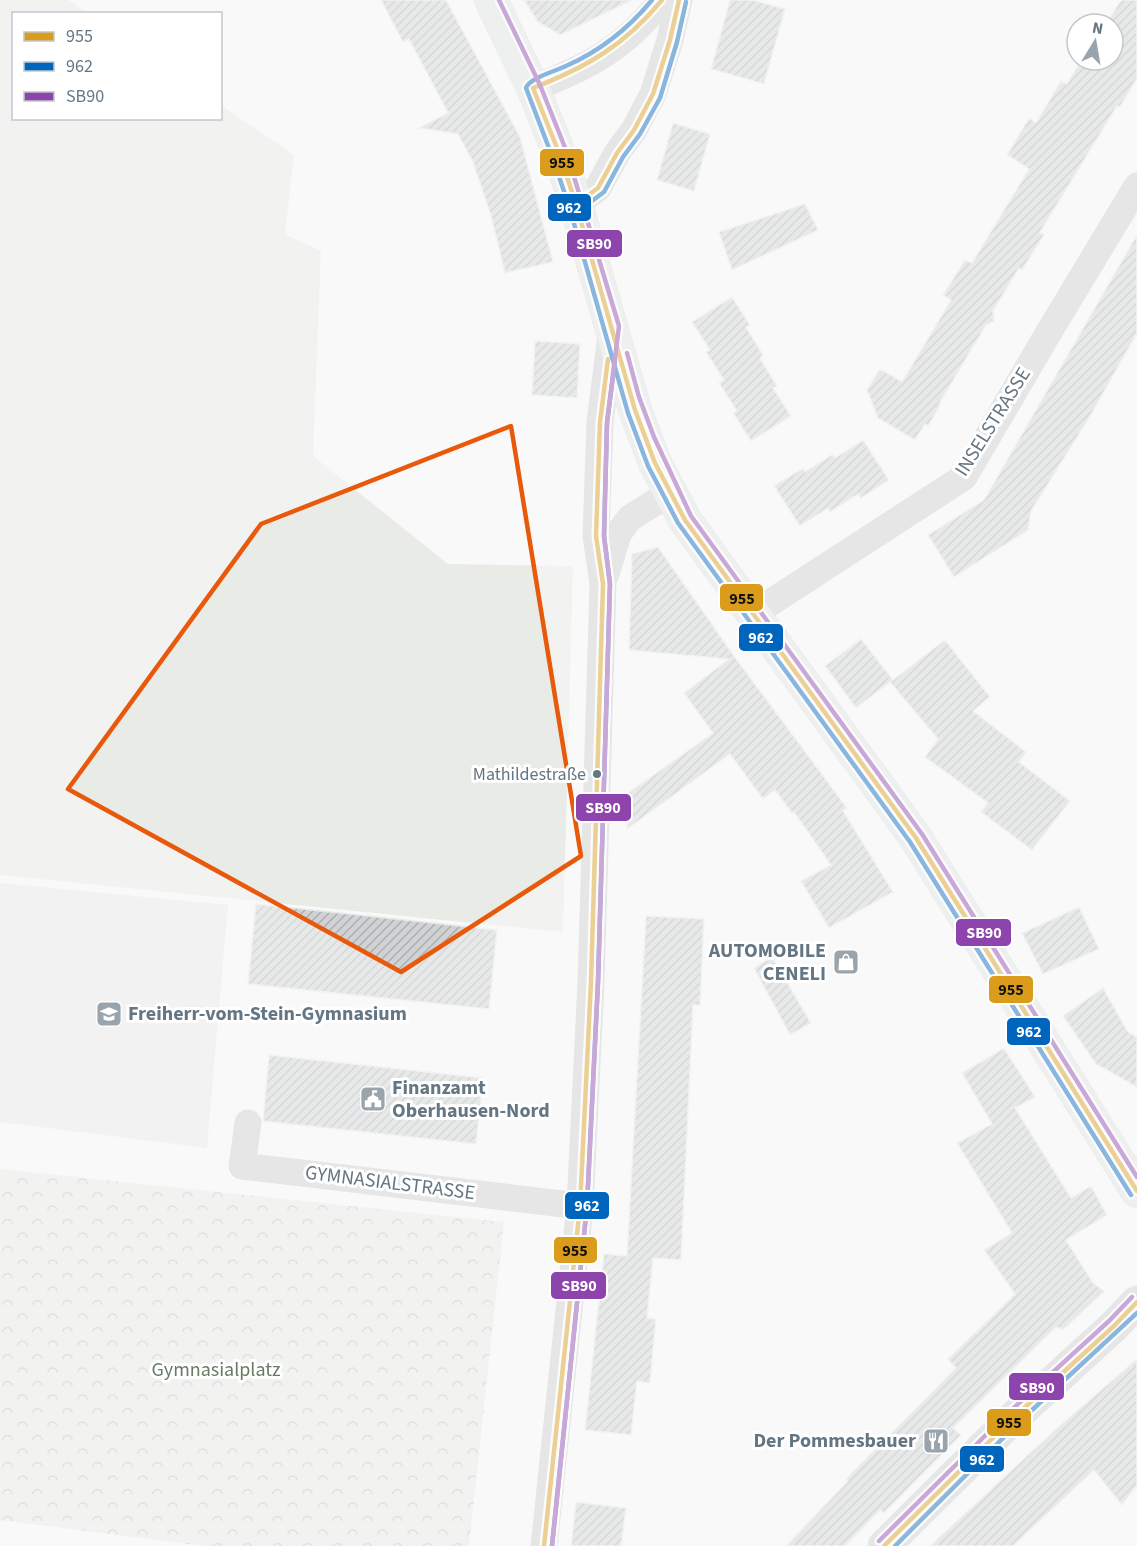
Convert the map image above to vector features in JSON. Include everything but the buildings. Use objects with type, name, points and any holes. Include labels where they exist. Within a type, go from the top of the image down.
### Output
[{"type":"main road","points":[[491,0],[533,88],[559,153],[576,204],[635,410],[655,463],[670,493],[686,520],[753,614],[916,838],[1137,1191]]},
{"type":"street","points":[[533,88],[567,75],[603,56],[636,32],[662,0]]},
{"type":"street","points":[[576,204],[598,188],[653,94],[670,40],[679,0]]},
{"type":"street","name":"INSELSTRASSE","points":[[753,614],[964,477],[1137,186]]},
{"type":"street","points":[[544,1546],[580,1206],[592,971],[603,584],[596,536],[600,422],[612,327]]},
{"type":"street","points":[[603,584],[618,534],[630,518],[670,493]]},
{"type":"street","name":"GYMNASIALSTRASSE","points":[[248,1123],[242,1166],[580,1206]]},
{"type":"street","points":[[884,1546],[1012,1419],[1114,1326],[1137,1302]]},
{"type":"highlighted area","points":[[511,426],[581,856],[401,972],[68,789],[261,524]]},
{"type":"shaded area","name":"Freiherr-vom-Stein-Gymnasium","points":[[0,883],[228,905],[207,1148],[0,1122]]},
{"type":"green space","points":[[0,0],[68,0],[86,12],[12,12],[12,120],[222,120],[222,106],[294,155],[285,234],[321,251],[313,456],[448,564],[573,566],[563,932],[0,875]]},
{"type":"green space","name":"Gymnasialplatz","points":[[0,1169],[504,1222],[469,1546],[204,1546],[0,1520]]},
{"type":"transit line","name":"SB90","points":[[499,0],[540,85],[566,150],[619,326],[607,423],[604,536],[610,584],[598,982],[587,1206],[552,1546]]},
{"type":"transit line","name":"962","points":[[652,0],[623,30],[602,46],[562,68],[537,78],[526,88],[569,206],[628,413],[648,466],[678,523],[910,842],[1131,1195]]},
{"type":"transit line","name":"955","points":[[662,0],[634,30],[604,53],[571,72],[533,88],[576,204],[635,410],[655,463],[685,520],[916,838],[1137,1191]]},
{"type":"transit line","name":"955","points":[[576,204],[598,188],[653,94],[670,40],[679,0]]},
{"type":"transit line","name":"962","points":[[580,210],[604,192],[660,98],[686,2]]},
{"type":"transit line","name":"SB90","points":[[627,353],[639,397],[654,437],[691,516],[922,834],[1137,1177]]},
{"type":"transit line","name":"955","points":[[544,1546],[580,1206],[591,982],[603,584],[596,536],[600,422],[608,359]]},
{"type":"transit line","name":"962","points":[[552,1546],[587,1206],[598,982],[610,584],[604,536],[607,423],[615,360]]},
{"type":"transit line","name":"SB90","points":[[879,1541],[1007,1414],[1109,1321],[1132,1297]]},
{"type":"transit line","name":"955","points":[[884,1546],[1012,1419],[1114,1326],[1137,1302]]},
{"type":"transit line","name":"962","points":[[895,1546],[1017,1424],[1137,1313]]},
{"type":"place","name":"Mathildestraße","points":[[597,774]]},
{"type":"place","name":"AUTOMOBILE CENELI","points":[[846,962]]},
{"type":"place","name":"Freiherr-vom-Stein-Gymnasium","points":[[109,1014]]},
{"type":"place","name":"Finanzamt Oberhausen-Nord","points":[[373,1099]]},
{"type":"place","name":"Der Pommesbauer","points":[[936,1441]]}]
